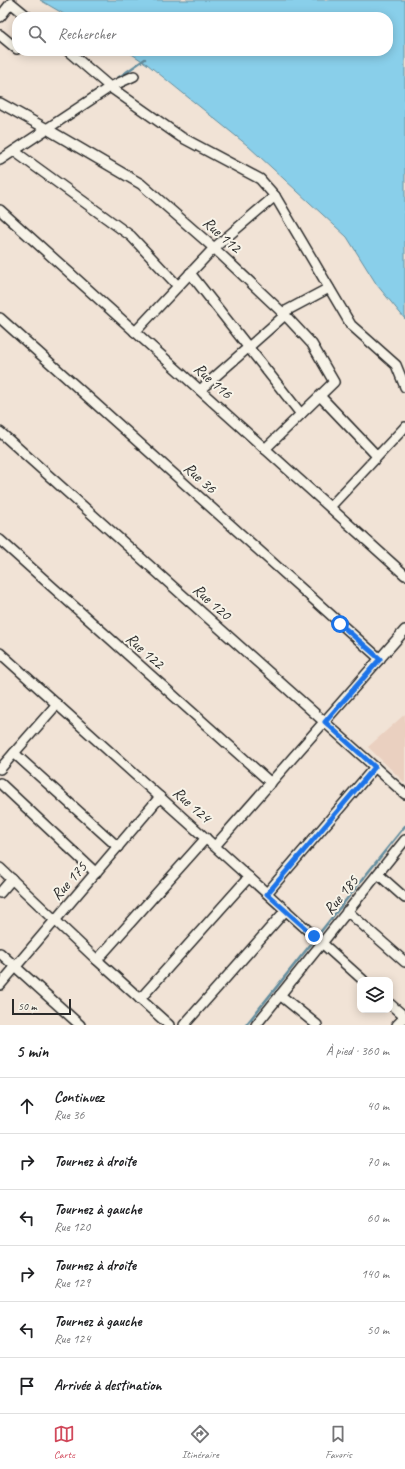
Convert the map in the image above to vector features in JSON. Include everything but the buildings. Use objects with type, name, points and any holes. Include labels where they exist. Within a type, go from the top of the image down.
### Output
[{"type":"street","points":[[0,17],[11,3],[22,12]]},
{"type":"street","points":[[0,35],[12,45]]},
{"type":"street","points":[[74,56],[110,87],[181,137],[260,179],[275,196],[351,325],[396,365],[405,387]]},
{"type":"street","points":[[0,160],[110,87],[134,76]]},
{"type":"street","name":"Rue 112","points":[[0,103],[141,184],[214,248],[284,314],[312,344],[334,382],[265,449]]},
{"type":"street","points":[[14,151],[131,236],[178,286]]},
{"type":"street","points":[[136,332],[214,248],[275,196]]},
{"type":"street","name":"Rue 116","points":[[0,210],[405,575]]},
{"type":"street","points":[[190,274],[301,414]]},
{"type":"street","points":[[200,390],[284,314],[329,288]]},
{"type":"street","name":"Rue 36","points":[[0,318],[380,659]]},
{"type":"street","points":[[320,396],[377,456]]},
{"type":"street","points":[[330,507],[405,427]]},
{"type":"street","name":"Rue 120","points":[[0,432],[405,794]]},
{"type":"street","name":"Rue 122","points":[[0,540],[271,783]]},
{"type":"street","points":[[215,846],[405,630]]},
{"type":"street","name":"Rue 124","points":[[0,653],[360,977]]},
{"type":"street","points":[[0,769],[57,704]]},
{"type":"street","points":[[14,753],[118,847]]},
{"type":"street","points":[[267,894],[375,767]]},
{"type":"street","points":[[0,783],[96,873]]},
{"type":"street","name":"Rue 175","points":[[0,985],[160,797]]},
{"type":"street","points":[[97,960],[206,838]]},
{"type":"street","name":"Rue 185","points":[[256,1025],[318,940],[347,911],[405,840]]},
{"type":"street","points":[[0,868],[97,960],[169,1025]]},
{"type":"street","points":[[378,874],[405,898]]},
{"type":"street","points":[[140,999],[249,877]]},
{"type":"street","points":[[0,893],[12,879]]},
{"type":"street","points":[[184,1025],[286,910]]},
{"type":"street","points":[[347,911],[405,962]]},
{"type":"street","points":[[0,953],[80,1025]]},
{"type":"street","points":[[280,994],[317,1025]]},
{"type":"street","points":[[393,1007],[405,1017],[397,1025]]},
{"type":"shaded area","points":[[405,714],[405,783],[368,747]]},
{"type":"water","points":[[40,0],[405,0],[405,319],[377,285],[347,237],[247,145],[147,64],[135,56],[393,56],[393,12],[60,12]]},
{"type":"waterway","points":[[112,82],[145,59]]},
{"type":"waterway","points":[[318,935],[405,826]]},
{"type":"waterway","points":[[246,1025],[315,939]]},
{"type":"route","points":[[314,936],[267,894],[375,767],[325,722],[380,659],[340,624]]}]
